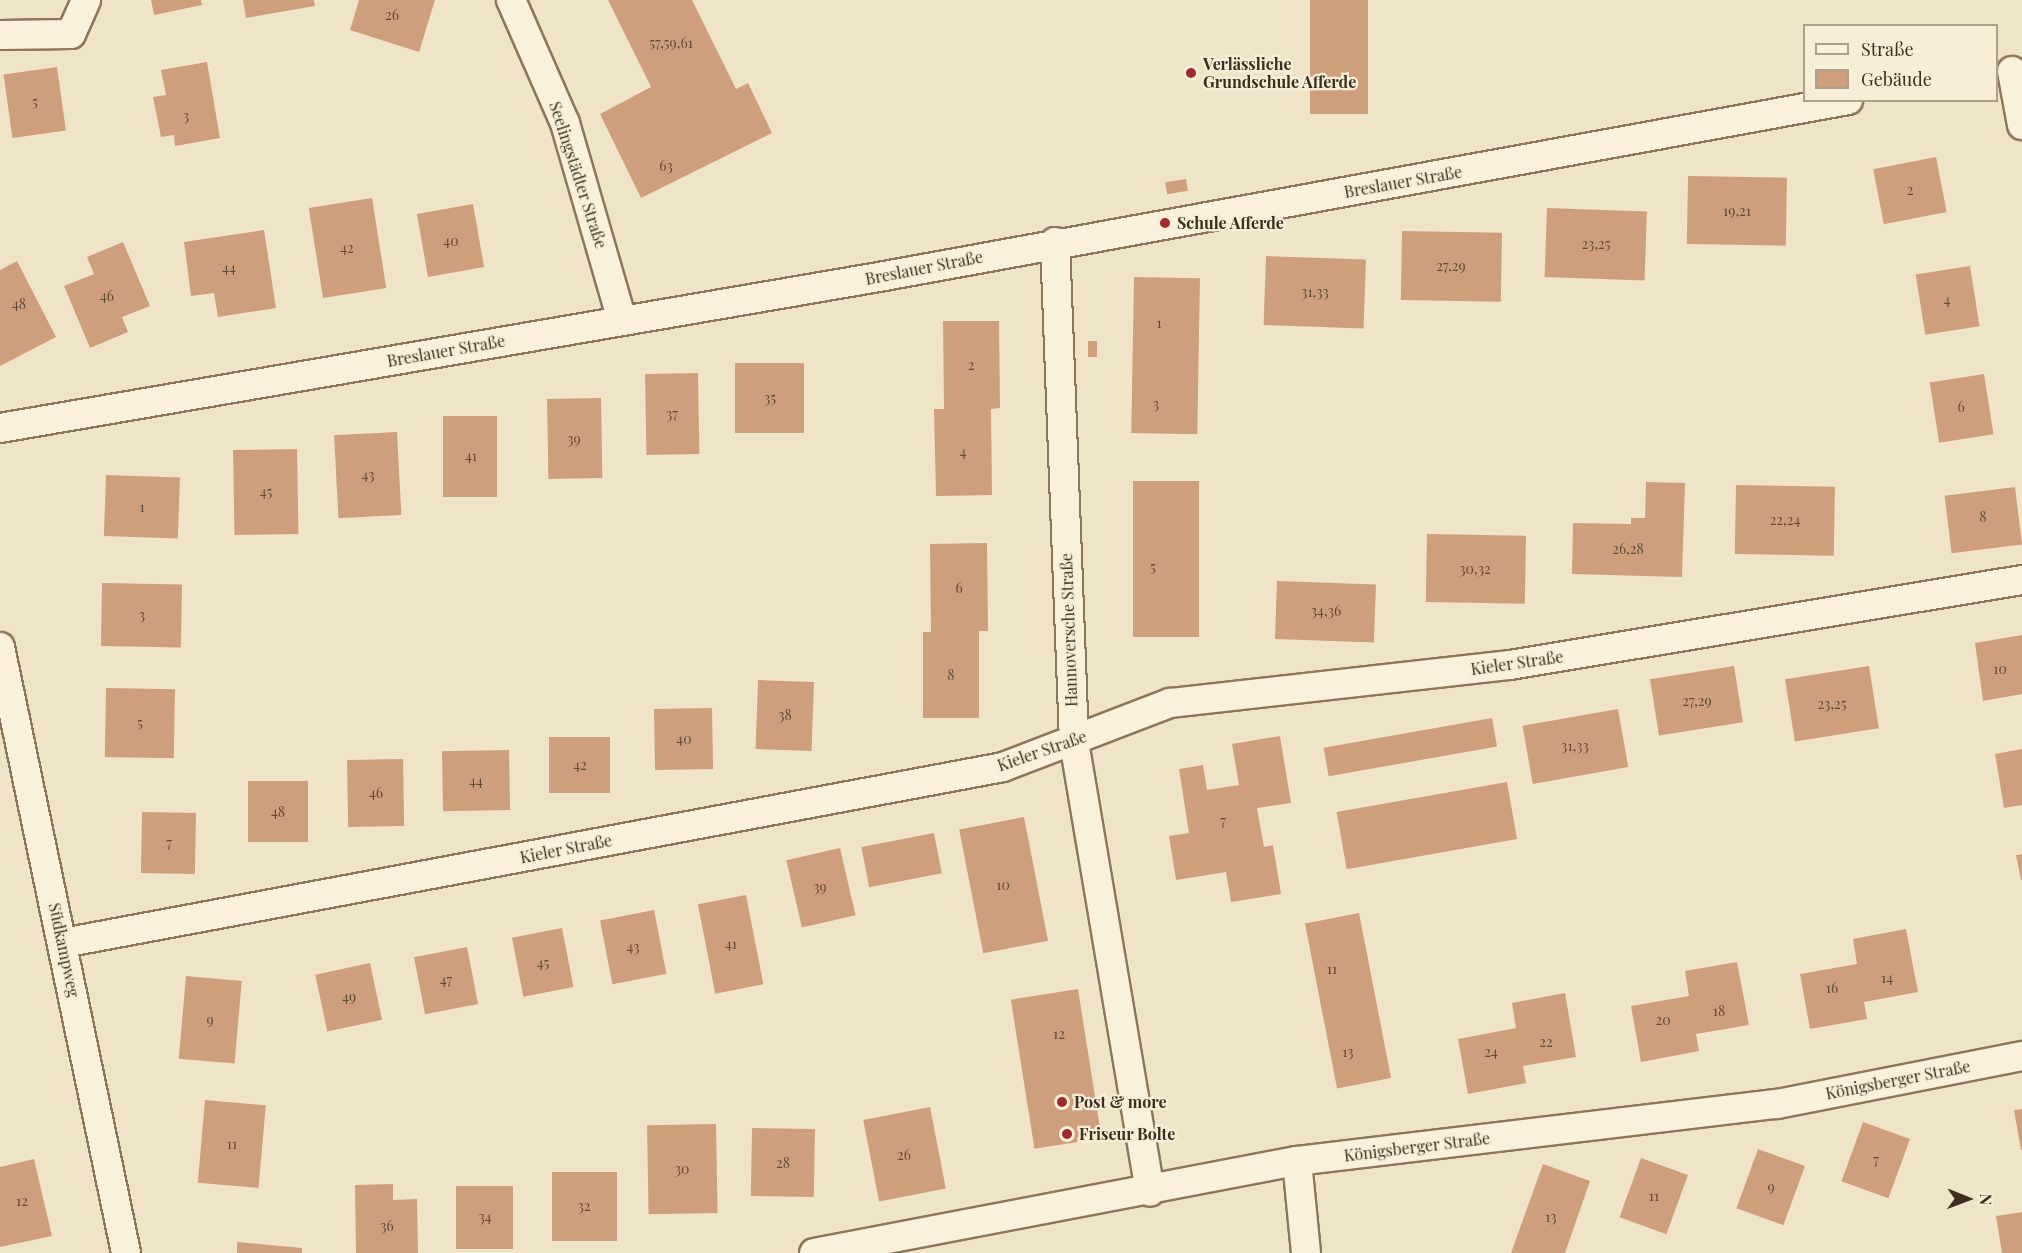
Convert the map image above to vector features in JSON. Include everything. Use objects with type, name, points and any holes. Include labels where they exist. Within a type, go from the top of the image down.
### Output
[{"type":"street","points":[[0,35],[71,34],[86,0]]},
{"type":"street","name":"Seelingstädter Straße","points":[[511,0],[565,123],[622,320]]},
{"type":"street","points":[[2010,71],[2022,125]]},
{"type":"street","name":"Breslauer Straße","points":[[0,428],[622,320],[1837,102]]},
{"type":"street","name":"Hannoversche Straße","points":[[1055,242],[1074,742],[1150,1192]]},
{"type":"street","name":"Kieler Straße","points":[[63,943],[1003,767],[1170,704],[1510,665],[2022,579]]},
{"type":"street","name":"Südkampweg","points":[[0,647],[126,1253]]},
{"type":"street","name":"Königsberger Straße","points":[[814,1253],[1150,1192],[1297,1161],[1777,1104],[2022,1056]]},
{"type":"street","points":[[1297,1161],[1306,1253]]},
{"type":"building","points":[[151,0],[201,0],[202,5],[154,15]]},
{"type":"building","points":[[243,0],[314,0],[315,6],[246,18]]},
{"type":"building","points":[[359,0],[435,0],[419,52],[350,30]]},
{"type":"building","points":[[608,0],[692,0],[736,89],[748,83],[772,133],[641,198],[600,114],[651,87]]},
{"type":"building","points":[[1310,0],[1368,0],[1368,114],[1310,114]]},
{"type":"building","points":[[207,62],[220,138],[175,146],[174,135],[161,137],[153,97],[166,95],[161,70]]},
{"type":"building","points":[[57,67],[66,130],[12,138],[4,75]]},
{"type":"building","points":[[1936,157],[1947,212],[1884,224],[1873,169]]},
{"type":"building","points":[[1688,176],[1787,178],[1786,246],[1687,244]]},
{"type":"building","points":[[1186,179],[1188,191],[1167,194],[1165,182]]},
{"type":"building","points":[[372,198],[386,288],[323,298],[309,208]]},
{"type":"building","points":[[473,204],[484,267],[428,277],[417,214]]},
{"type":"building","points":[[1547,208],[1647,211],[1645,280],[1545,277]]},
{"type":"building","points":[[264,230],[276,308],[218,317],[214,293],[191,296],[184,242]]},
{"type":"building","points":[[1402,231],[1502,233],[1501,302],[1401,300]]},
{"type":"building","points":[[123,242],[150,306],[122,317],[128,332],[90,348],[64,286],[94,274],[87,257]]},
{"type":"building","points":[[1266,256],[1366,259],[1364,328],[1264,325]]},
{"type":"building","points":[[17,261],[56,337],[0,366],[0,270]]},
{"type":"building","points":[[1970,266],[1980,326],[1925,335],[1916,275]]},
{"type":"building","points":[[1134,277],[1200,278],[1197,434],[1131,433]]},
{"type":"building","points":[[943,321],[999,321],[1000,408],[991,409],[992,495],[936,496],[934,409],[944,409]]},
{"type":"building","points":[[1088,341],[1097,341],[1097,357],[1088,357]]},
{"type":"building","points":[[735,363],[804,363],[804,433],[735,433]]},
{"type":"building","points":[[698,373],[699,454],[646,455],[645,374]]},
{"type":"building","points":[[1984,374],[1994,434],[1939,443],[1930,383]]},
{"type":"building","points":[[601,398],[602,478],[548,479],[547,399]]},
{"type":"building","points":[[443,416],[497,416],[497,497],[443,497]]},
{"type":"building","points":[[397,432],[401,515],[338,518],[334,435]]},
{"type":"building","points":[[297,449],[298,534],[234,535],[233,450]]},
{"type":"building","points":[[106,475],[180,478],[178,539],[104,536]]},
{"type":"building","points":[[1133,481],[1199,481],[1199,637],[1133,637]]},
{"type":"building","points":[[1646,482],[1685,483],[1682,577],[1572,574],[1573,523],[1631,524],[1631,518],[1645,518]]},
{"type":"building","points":[[1736,485],[1835,487],[1834,556],[1735,554]]},
{"type":"building","points":[[2015,487],[2022,545],[1952,553],[1945,496]]},
{"type":"building","points":[[1427,534],[1526,536],[1525,604],[1426,602]]},
{"type":"building","points":[[987,543],[988,631],[979,631],[979,718],[923,718],[923,632],[931,632],[930,544]]},
{"type":"building","points":[[1277,581],[1376,584],[1374,642],[1275,639]]},
{"type":"building","points":[[102,583],[182,584],[181,647],[101,646]]},
{"type":"building","points":[[2022,635],[2022,694],[1983,701],[1975,643]]},
{"type":"building","points":[[1734,666],[1743,722],[1659,736],[1650,679]]},
{"type":"building","points":[[1869,666],[1879,728],[1795,742],[1785,679]]},
{"type":"building","points":[[758,680],[814,682],[812,751],[756,749]]},
{"type":"building","points":[[106,688],[175,689],[174,758],[105,757]]},
{"type":"building","points":[[712,708],[713,769],[655,770],[654,709]]},
{"type":"building","points":[[1618,709],[1628,767],[1533,784],[1522,726]]},
{"type":"building","points":[[1492,718],[1497,747],[1329,776],[1324,748]]},
{"type":"building","points":[[1280,736],[1291,803],[1257,808],[1264,847],[1273,845],[1281,894],[1231,902],[1226,872],[1176,880],[1169,836],[1189,833],[1179,769],[1203,765],[1207,790],[1239,785],[1232,744]]},
{"type":"building","points":[[549,737],[610,737],[610,793],[549,793]]},
{"type":"building","points":[[2022,749],[2022,805],[2004,808],[1995,754]]},
{"type":"building","points":[[509,750],[510,810],[443,811],[442,751]]},
{"type":"building","points":[[403,759],[404,826],[348,827],[347,760]]},
{"type":"building","points":[[248,781],[308,781],[308,842],[248,842]]},
{"type":"building","points":[[1507,782],[1517,839],[1347,869],[1337,812]]},
{"type":"building","points":[[142,812],[196,813],[195,874],[141,873]]},
{"type":"building","points":[[1024,817],[1048,941],[983,953],[959,830]]},
{"type":"building","points":[[934,833],[942,873],[869,887],[861,847]]},
{"type":"building","points":[[840,848],[856,915],[802,928],[786,860]]},
{"type":"building","points":[[2022,854],[2022,880],[2021,880],[2016,855]]},
{"type":"building","points":[[746,895],[763,984],[715,994],[698,904]]},
{"type":"building","points":[[654,910],[666,974],[612,984],[600,920]]},
{"type":"building","points":[[1359,913],[1391,1078],[1337,1088],[1305,923]]},
{"type":"building","points":[[562,928],[573,987],[523,997],[512,938]]},
{"type":"building","points":[[1906,929],[1918,992],[1864,1002],[1867,1019],[1810,1029],[1800,974],[1857,964],[1853,939]]},
{"type":"building","points":[[467,947],[478,1004],[425,1014],[414,957]]},
{"type":"building","points":[[1737,962],[1749,1025],[1696,1034],[1699,1051],[1641,1062],[1631,1006],[1689,996],[1685,971]]},
{"type":"building","points":[[370,963],[382,1020],[327,1031],[315,975]]},
{"type":"building","points":[[186,976],[242,981],[235,1064],[179,1059]]},
{"type":"building","points":[[1078,989],[1102,1138],[1034,1149],[1011,1000]]},
{"type":"building","points":[[1565,993],[1576,1057],[1523,1066],[1526,1083],[1468,1094],[1458,1039],[1516,1028],[1512,1003]]},
{"type":"building","points":[[205,1100],[266,1105],[259,1188],[198,1183]]},
{"type":"building","points":[[930,1107],[946,1188],[879,1201],[863,1120]]},
{"type":"building","points":[[2022,1109],[2022,1150],[2021,1150],[2014,1110]]},
{"type":"building","points":[[1863,1122],[1910,1139],[1888,1198],[1841,1181]]},
{"type":"building","points":[[716,1124],[718,1213],[649,1214],[647,1125]]},
{"type":"building","points":[[752,1128],[815,1129],[814,1197],[751,1196]]},
{"type":"building","points":[[1758,1149],[1805,1166],[1783,1225],[1736,1208]]},
{"type":"building","points":[[1641,1158],[1688,1175],[1666,1234],[1619,1217]]},
{"type":"building","points":[[34,1159],[52,1236],[0,1247],[0,1167]]},
{"type":"building","points":[[1543,1164],[1590,1181],[1565,1253],[1511,1253]]},
{"type":"building","points":[[552,1172],[617,1172],[617,1241],[552,1241]]},
{"type":"building","points":[[393,1184],[393,1200],[417,1199],[418,1253],[356,1253],[355,1185]]},
{"type":"building","points":[[456,1186],[513,1186],[513,1249],[456,1249]]},
{"type":"building","points":[[2022,1212],[2022,1253],[2002,1253],[1996,1216]]},
{"type":"building","points":[[237,1242],[302,1248],[302,1253],[237,1253]]},
{"type":"place","name":"Verlässliche Grundschule Afferde","points":[[1191,73]]},
{"type":"place","name":"Schule Afferde","points":[[1165,223]]},
{"type":"place","name":"Post & more","points":[[1062,1102]]},
{"type":"place","name":"Friseur Bolte","points":[[1067,1134]]}]
